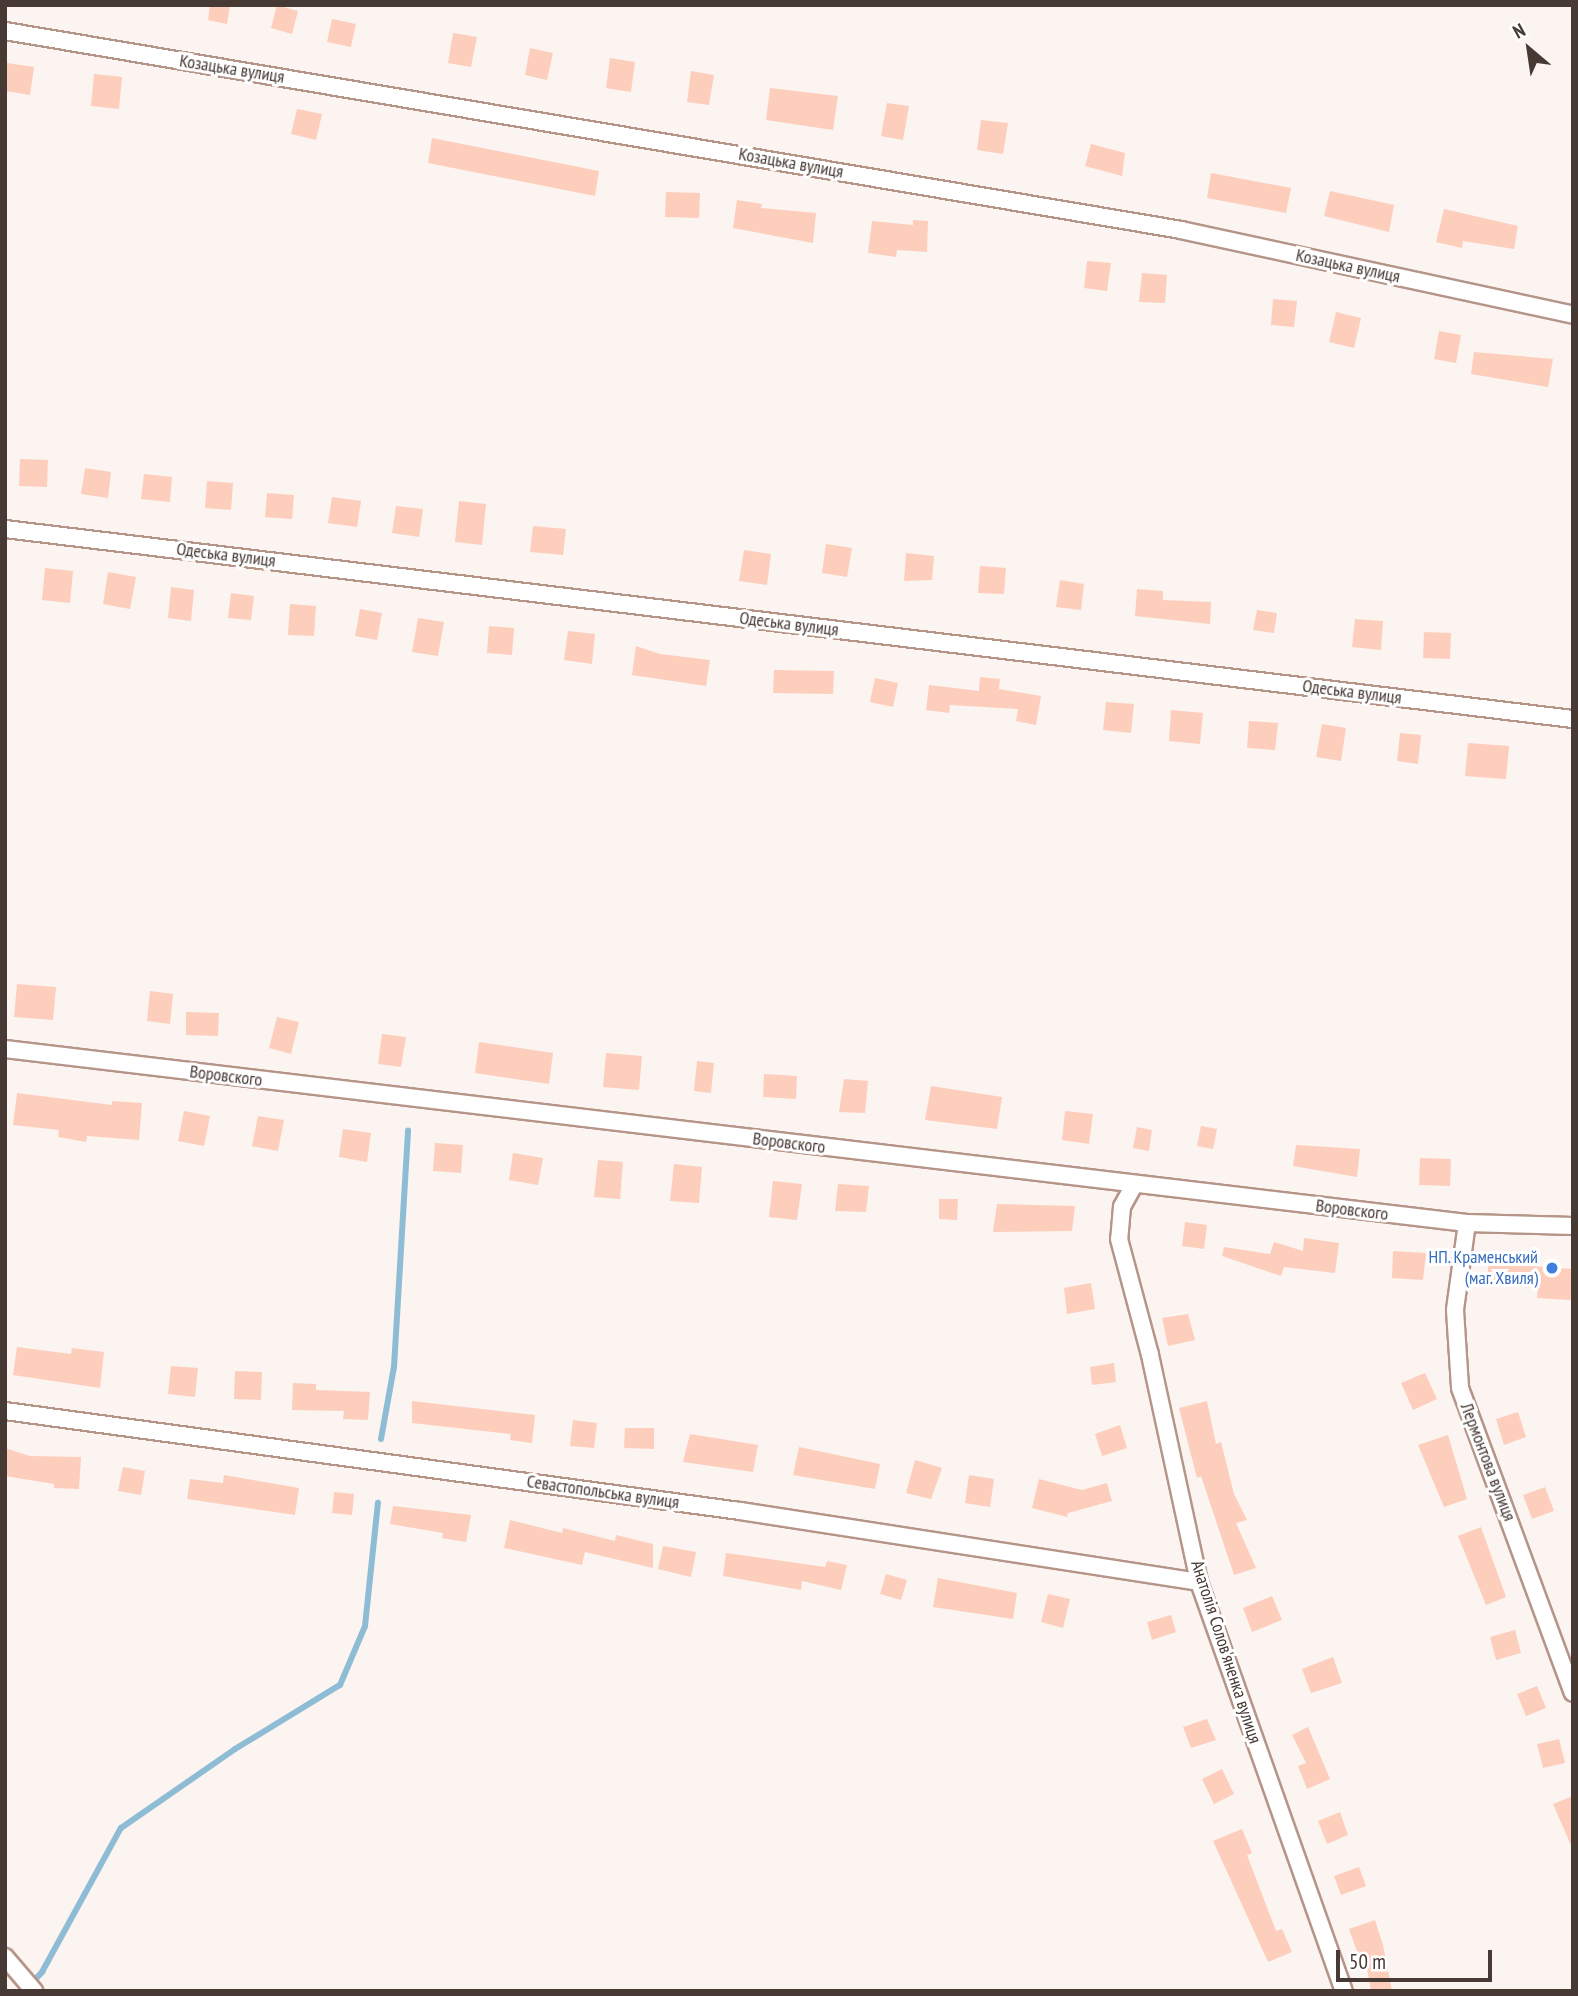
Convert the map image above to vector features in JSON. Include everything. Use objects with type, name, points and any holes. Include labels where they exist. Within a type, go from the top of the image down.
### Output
[{"type":"street","name":"Козацька вулиця","points":[[5,31],[1181,230],[1573,315]]},
{"type":"street","name":"Одеська вулиця","points":[[5,528],[1573,719]]},
{"type":"street","name":"Воровского","points":[[5,1049],[1467,1223],[1573,1226]]},
{"type":"street","name":"Анатолія Солов'яненка вулиця","points":[[1134,1185],[1122,1206],[1119,1238],[1150,1355],[1199,1582],[1343,1991]]},
{"type":"street","name":"Лермонтова вулиця","points":[[1467,1223],[1455,1310],[1461,1388],[1573,1693]]},
{"type":"street","name":"Севастопольська вулиця","points":[[5,1411],[740,1511],[1199,1582]]},
{"type":"street","points":[[10,1962],[34,1991]]},
{"type":"building","points":[[210,5],[230,5],[227,24],[208,20]]},
{"type":"building","points":[[277,5],[298,11],[292,34],[271,28]]},
{"type":"building","points":[[332,19],[356,24],[351,47],[327,42]]},
{"type":"building","points":[[453,33],[477,37],[471,67],[448,63]]},
{"type":"building","points":[[530,48],[553,53],[547,80],[525,75]]},
{"type":"building","points":[[610,58],[635,62],[631,92],[606,88]]},
{"type":"building","points":[[7,63],[34,67],[30,95],[5,91]]},
{"type":"building","points":[[691,71],[714,75],[709,105],[687,102]]},
{"type":"building","points":[[94,74],[122,77],[119,109],[91,106]]},
{"type":"building","points":[[770,88],[838,96],[833,130],[766,120]]},
{"type":"building","points":[[887,103],[909,106],[903,140],[881,136]]},
{"type":"building","points":[[297,109],[322,114],[316,140],[291,134]]},
{"type":"building","points":[[981,120],[1008,123],[1003,154],[977,150]]},
{"type":"building","points":[[432,138],[599,171],[595,196],[428,163]]},
{"type":"building","points":[[1091,144],[1125,153],[1122,176],[1085,166]]},
{"type":"building","points":[[1211,173],[1291,188],[1286,213],[1207,198]]},
{"type":"building","points":[[1330,191],[1394,205],[1389,232],[1324,216]]},
{"type":"building","points":[[666,192],[700,193],[699,218],[665,217]]},
{"type":"building","points":[[737,200],[762,204],[761,208],[816,213],[813,243],[733,228]]},
{"type":"building","points":[[1444,209],[1518,226],[1514,249],[1463,241],[1462,248],[1436,242]]},
{"type":"building","points":[[913,220],[928,221],[927,252],[897,250],[896,257],[868,253],[872,221],[913,225]]},
{"type":"building","points":[[1087,261],[1111,263],[1107,291],[1084,288]]},
{"type":"building","points":[[1142,273],[1167,275],[1165,303],[1139,302]]},
{"type":"building","points":[[1273,299],[1297,301],[1294,327],[1271,325]]},
{"type":"building","points":[[1336,312],[1361,318],[1354,348],[1329,342]]},
{"type":"building","points":[[1439,331],[1461,335],[1456,363],[1434,359]]},
{"type":"building","points":[[1474,352],[1553,359],[1548,387],[1471,374]]},
{"type":"building","points":[[20,459],[48,460],[47,487],[19,486]]},
{"type":"building","points":[[85,468],[111,472],[108,498],[81,494]]},
{"type":"building","points":[[144,474],[172,477],[170,502],[141,499]]},
{"type":"building","points":[[207,481],[233,483],[231,510],[205,508]]},
{"type":"building","points":[[267,493],[294,495],[292,519],[265,517]]},
{"type":"building","points":[[332,497],[361,501],[357,527],[328,523]]},
{"type":"building","points":[[459,501],[486,504],[482,545],[455,542]]},
{"type":"building","points":[[396,506],[423,509],[419,537],[392,533]]},
{"type":"building","points":[[533,526],[566,529],[563,555],[530,552]]},
{"type":"building","points":[[826,544],[852,548],[847,577],[822,573]]},
{"type":"building","points":[[744,550],[771,554],[767,585],[739,581]]},
{"type":"building","points":[[906,553],[934,556],[932,580],[904,581]]},
{"type":"building","points":[[980,566],[1006,568],[1004,594],[978,593]]},
{"type":"building","points":[[45,568],[73,571],[70,603],[42,600]]},
{"type":"building","points":[[108,572],[136,577],[130,609],[103,604]]},
{"type":"building","points":[[1060,580],[1084,584],[1081,610],[1056,607]]},
{"type":"building","points":[[171,587],[194,590],[191,621],[168,618]]},
{"type":"building","points":[[1137,589],[1163,591],[1163,600],[1211,602],[1210,624],[1135,616]]},
{"type":"building","points":[[231,593],[254,596],[251,620],[228,618]]},
{"type":"building","points":[[290,604],[316,606],[314,636],[288,635]]},
{"type":"building","points":[[360,609],[382,613],[377,640],[355,636]]},
{"type":"building","points":[[1257,610],[1277,613],[1274,633],[1253,630]]},
{"type":"building","points":[[418,618],[444,622],[438,656],[412,652]]},
{"type":"building","points":[[1355,619],[1383,621],[1381,650],[1352,647]]},
{"type":"building","points":[[489,626],[514,628],[512,655],[487,653]]},
{"type":"building","points":[[568,631],[595,634],[592,664],[564,660]]},
{"type":"building","points":[[1424,632],[1451,633],[1450,659],[1423,658]]},
{"type":"building","points":[[636,646],[660,654],[710,660],[706,686],[632,675]]},
{"type":"building","points":[[774,670],[834,671],[833,694],[773,693]]},
{"type":"building","points":[[980,677],[1000,679],[999,689],[1041,696],[1036,725],[1016,721],[1018,709],[950,705],[949,713],[926,710],[929,685],[979,691]]},
{"type":"building","points":[[875,678],[898,683],[893,707],[870,702]]},
{"type":"building","points":[[1106,702],[1134,704],[1131,733],[1103,730]]},
{"type":"building","points":[[1171,710],[1203,713],[1200,744],[1169,741]]},
{"type":"building","points":[[1249,721],[1278,723],[1275,750],[1247,748]]},
{"type":"building","points":[[1322,724],[1346,728],[1341,761],[1316,757]]},
{"type":"building","points":[[1400,733],[1421,735],[1418,764],[1397,761]]},
{"type":"building","points":[[1468,743],[1509,746],[1506,779],[1465,776]]},
{"type":"building","points":[[17,984],[56,987],[53,1020],[14,1017]]},
{"type":"building","points":[[150,991],[173,994],[170,1024],[147,1021]]},
{"type":"building","points":[[186,1012],[219,1013],[218,1036],[186,1035]]},
{"type":"building","points":[[277,1017],[299,1022],[291,1054],[269,1048]]},
{"type":"building","points":[[382,1034],[406,1037],[401,1067],[378,1064]]},
{"type":"building","points":[[479,1042],[553,1053],[549,1084],[475,1073]]},
{"type":"building","points":[[606,1053],[642,1056],[639,1090],[603,1087]]},
{"type":"building","points":[[697,1061],[714,1063],[711,1093],[694,1091]]},
{"type":"building","points":[[764,1074],[797,1076],[796,1099],[763,1097]]},
{"type":"building","points":[[844,1079],[868,1081],[865,1113],[839,1112]]},
{"type":"building","points":[[931,1086],[1002,1097],[997,1129],[925,1120]]},
{"type":"building","points":[[17,1093],[112,1105],[112,1101],[142,1103],[139,1140],[87,1136],[86,1142],[58,1137],[59,1130],[13,1125]]},
{"type":"building","points":[[184,1111],[210,1116],[204,1146],[178,1141]]},
{"type":"building","points":[[1065,1111],[1093,1114],[1089,1144],[1062,1140]]},
{"type":"building","points":[[258,1116],[284,1120],[278,1151],[252,1146]]},
{"type":"building","points":[[1201,1126],[1217,1129],[1213,1149],[1197,1146]]},
{"type":"building","points":[[1137,1127],[1152,1130],[1149,1151],[1133,1148]]},
{"type":"building","points":[[343,1129],[371,1133],[367,1162],[339,1157]]},
{"type":"building","points":[[435,1143],[463,1145],[461,1173],[433,1171]]},
{"type":"building","points":[[1296,1145],[1360,1149],[1357,1177],[1293,1166]]},
{"type":"building","points":[[513,1153],[543,1158],[538,1185],[509,1180]]},
{"type":"building","points":[[1420,1158],[1451,1159],[1450,1186],[1419,1185]]},
{"type":"building","points":[[598,1160],[623,1162],[620,1199],[594,1197]]},
{"type":"building","points":[[674,1164],[702,1167],[699,1203],[670,1201]]},
{"type":"building","points":[[773,1181],[802,1184],[797,1220],[769,1217]]},
{"type":"building","points":[[838,1184],[869,1186],[866,1212],[835,1211]]},
{"type":"building","points":[[939,1199],[958,1199],[957,1220],[939,1219]]},
{"type":"building","points":[[997,1204],[1075,1206],[1072,1231],[993,1232]]},
{"type":"building","points":[[1185,1222],[1207,1225],[1204,1249],[1182,1246]]},
{"type":"building","points":[[1304,1238],[1339,1243],[1335,1273],[1284,1267],[1281,1276],[1222,1256],[1224,1247],[1270,1254],[1274,1242],[1303,1251]]},
{"type":"building","points":[[1393,1251],[1426,1253],[1423,1280],[1392,1278]]},
{"type":"building","points":[[1488,1263],[1573,1269],[1571,1300],[1537,1298],[1538,1288],[1488,1284]]},
{"type":"building","points":[[1091,1283],[1095,1309],[1067,1314],[1064,1288]]},
{"type":"building","points":[[1188,1314],[1195,1340],[1168,1346],[1162,1318]]},
{"type":"building","points":[[17,1347],[71,1354],[72,1348],[104,1352],[100,1388],[13,1375]]},
{"type":"building","points":[[1114,1363],[1116,1382],[1092,1385],[1090,1367]]},
{"type":"building","points":[[171,1366],[198,1368],[195,1397],[168,1394]]},
{"type":"building","points":[[235,1371],[262,1372],[261,1400],[234,1399]]},
{"type":"building","points":[[1425,1373],[1437,1399],[1413,1410],[1401,1383]]},
{"type":"building","points":[[293,1383],[316,1384],[316,1390],[370,1392],[368,1420],[343,1419],[344,1411],[292,1410]]},
{"type":"building","points":[[412,1401],[535,1415],[532,1443],[510,1440],[511,1434],[412,1423]]},
{"type":"building","points":[[1207,1401],[1216,1444],[1221,1442],[1234,1494],[1247,1520],[1236,1523],[1256,1568],[1234,1575],[1201,1476],[1197,1478],[1179,1408]]},
{"type":"building","points":[[1518,1412],[1526,1437],[1504,1445],[1496,1419]]},
{"type":"building","points":[[573,1420],[597,1423],[594,1448],[570,1446]]},
{"type":"building","points":[[1120,1425],[1127,1448],[1102,1456],[1095,1434]]},
{"type":"building","points":[[625,1428],[654,1428],[654,1449],[624,1448]]},
{"type":"building","points":[[690,1434],[758,1445],[753,1472],[683,1462]]},
{"type":"building","points":[[1448,1435],[1467,1499],[1444,1507],[1418,1445]]},
{"type":"building","points":[[799,1447],[880,1464],[875,1489],[793,1475]]},
{"type":"building","points":[[5,1448],[30,1456],[81,1457],[79,1489],[54,1488],[54,1484],[5,1476]]},
{"type":"building","points":[[915,1460],[942,1468],[931,1499],[906,1493]]},
{"type":"building","points":[[123,1467],[145,1471],[141,1495],[118,1491]]},
{"type":"building","points":[[224,1475],[299,1488],[295,1515],[187,1499],[190,1479],[223,1483]]},
{"type":"building","points":[[969,1475],[994,1479],[990,1507],[965,1503]]},
{"type":"building","points":[[1039,1479],[1082,1490],[1107,1483],[1112,1501],[1068,1513],[1067,1517],[1032,1508]]},
{"type":"building","points":[[1545,1487],[1554,1511],[1532,1519],[1523,1495]]},
{"type":"building","points":[[334,1492],[354,1494],[352,1515],[332,1513]]},
{"type":"building","points":[[393,1506],[471,1515],[466,1542],[442,1538],[443,1533],[390,1524]]},
{"type":"building","points":[[510,1520],[562,1533],[563,1528],[615,1541],[616,1535],[653,1544],[653,1568],[585,1552],[582,1565],[504,1548]]},
{"type":"building","points":[[1481,1527],[1506,1597],[1486,1605],[1458,1536]]},
{"type":"building","points":[[663,1546],[696,1552],[691,1577],[658,1569]]},
{"type":"building","points":[[726,1553],[825,1567],[827,1561],[847,1565],[841,1590],[802,1581],[801,1590],[723,1576]]},
{"type":"building","points":[[886,1574],[907,1580],[901,1600],[880,1594]]},
{"type":"building","points":[[938,1578],[1017,1593],[1013,1619],[933,1607]]},
{"type":"building","points":[[1048,1594],[1070,1599],[1063,1628],[1041,1622]]},
{"type":"building","points":[[1272,1596],[1282,1620],[1252,1632],[1243,1608]]},
{"type":"building","points":[[1171,1615],[1176,1632],[1152,1640],[1147,1622]]},
{"type":"building","points":[[1515,1630],[1521,1653],[1496,1660],[1490,1637]]},
{"type":"building","points":[[1333,1657],[1342,1683],[1311,1693],[1302,1669]]},
{"type":"building","points":[[1537,1686],[1546,1708],[1526,1716],[1517,1694]]},
{"type":"building","points":[[1207,1719],[1216,1740],[1191,1748],[1183,1727]]},
{"type":"building","points":[[1308,1727],[1330,1779],[1307,1789],[1298,1766],[1306,1763],[1292,1735]]},
{"type":"building","points":[[1559,1739],[1565,1763],[1543,1768],[1537,1744]]},
{"type":"building","points":[[1222,1769],[1234,1794],[1214,1804],[1202,1779]]},
{"type":"building","points":[[1573,1796],[1573,1850],[1553,1804]]},
{"type":"building","points":[[1340,1812],[1348,1835],[1327,1844],[1318,1821]]},
{"type":"building","points":[[1242,1829],[1252,1853],[1247,1855],[1276,1931],[1282,1929],[1292,1952],[1268,1962],[1213,1841]]},
{"type":"building","points":[[1359,1867],[1366,1886],[1341,1895],[1334,1876]]},
{"type":"building","points":[[1375,1920],[1392,1991],[1371,1991],[1364,1952],[1358,1954],[1349,1929]]},
{"type":"waterway","points":[[381,1439],[394,1367],[408,1130]]},
{"type":"waterway","points":[[30,1985],[42,1972],[121,1828],[235,1749],[340,1685],[365,1626],[378,1503]]},
{"type":"place","name":"НП. Краменський (маг. Хвиля)","points":[[1552,1268]]}]
